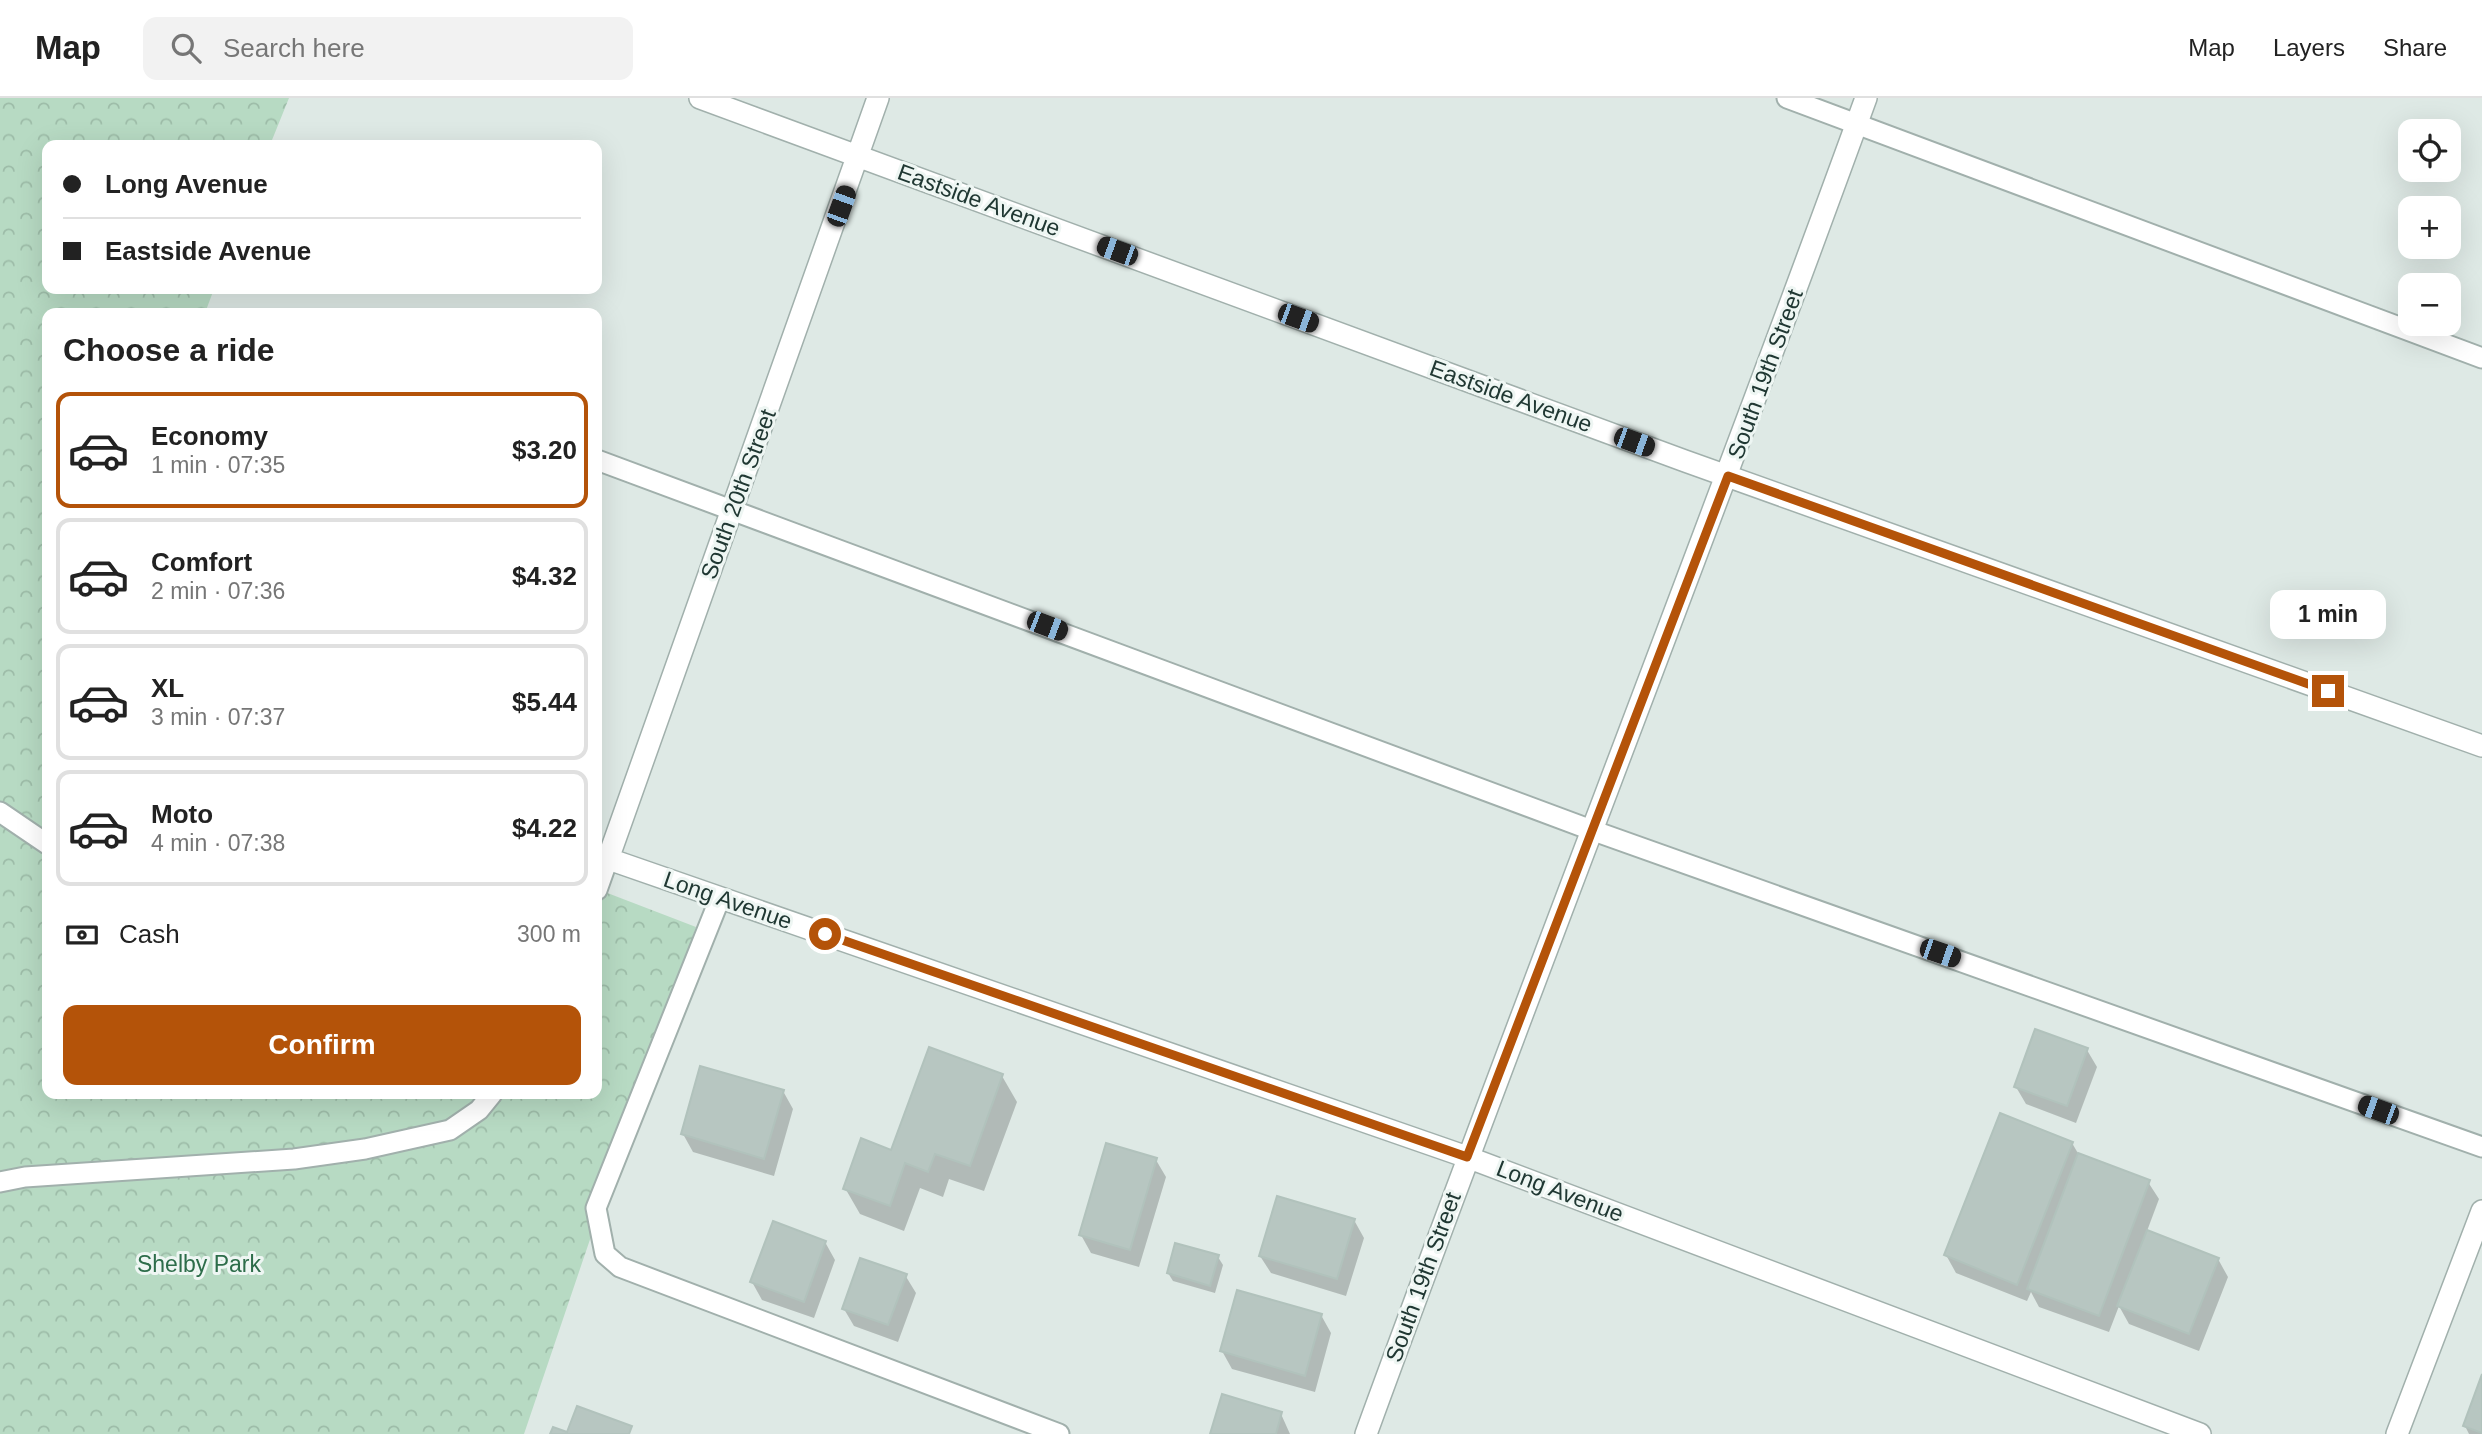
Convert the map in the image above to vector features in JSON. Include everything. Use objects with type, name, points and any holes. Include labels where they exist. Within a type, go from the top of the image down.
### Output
[{"type":"street","name":"Eastside Avenue","points":[[700,98],[1728,476],[2482,746]]},
{"type":"street","name":"South 20th Street","points":[[602,857],[733,508],[878,98]]},
{"type":"street","name":"South 19th Street","points":[[1366,1434],[1467,1157],[1728,476],[1866,98]]},
{"type":"street","name":"Long Avenue","points":[[602,857],[1467,1157],[2200,1434]]},
{"type":"street","points":[[2397,1434],[2482,1211]]},
{"type":"lane","points":[[1787,98],[2482,358]]},
{"type":"lane","points":[[602,462],[733,508],[1594,831],[2482,1147]]},
{"type":"lane","points":[[0,812],[42,841]]},
{"type":"lane","points":[[720,898],[596,1208],[605,1254],[620,1267],[1059,1434]]},
{"type":"lane","points":[[0,1182],[25,1177],[294,1159],[365,1149],[450,1130],[479,1110],[488,1099]]},
{"type":"green space","name":"Shelby Park","points":[[0,98],[289,98],[272,140],[42,140],[42,294],[212,294],[207,308],[42,308],[42,1099],[602,1099],[602,891],[696,927],[524,1434],[0,1434]]},
{"type":"building","points":[[2035,1029],[2088,1048],[2067,1106],[2014,1087]]},
{"type":"building","points":[[929,1047],[1003,1074],[970,1166],[935,1154],[928,1172],[905,1163],[890,1206],[843,1189],[861,1138],[891,1150]]},
{"type":"building","points":[[700,1066],[784,1090],[764,1159],[681,1134]]},
{"type":"building","points":[[2000,1113],[2073,1142],[2017,1285],[1944,1255]]},
{"type":"building","points":[[1106,1143],[1157,1158],[1130,1250],[1079,1235]]},
{"type":"building","points":[[2078,1153],[2150,1180],[2099,1316],[2027,1289]]},
{"type":"building","points":[[1277,1196],[1355,1219],[1337,1279],[1259,1256]]},
{"type":"building","points":[[773,1221],[826,1241],[804,1302],[750,1282]]},
{"type":"building","points":[[2147,1230],[2219,1258],[2189,1334],[2117,1306]]},
{"type":"building","points":[[1175,1243],[1219,1255],[1210,1286],[1167,1273]]},
{"type":"building","points":[[860,1258],[907,1274],[888,1325],[842,1309]]},
{"type":"building","points":[[1237,1290],[1322,1314],[1305,1376],[1220,1351]]},
{"type":"building","points":[[2482,1374],[2482,1433],[2463,1426]]},
{"type":"building","points":[[1222,1394],[1282,1412],[1276,1434],[1210,1434]]},
{"type":"building","points":[[577,1406],[632,1426],[629,1434],[550,1434],[553,1427],[567,1432]]},
{"type":"route","points":[[825,934],[1467,1157],[1728,476],[2328,691]]}]
